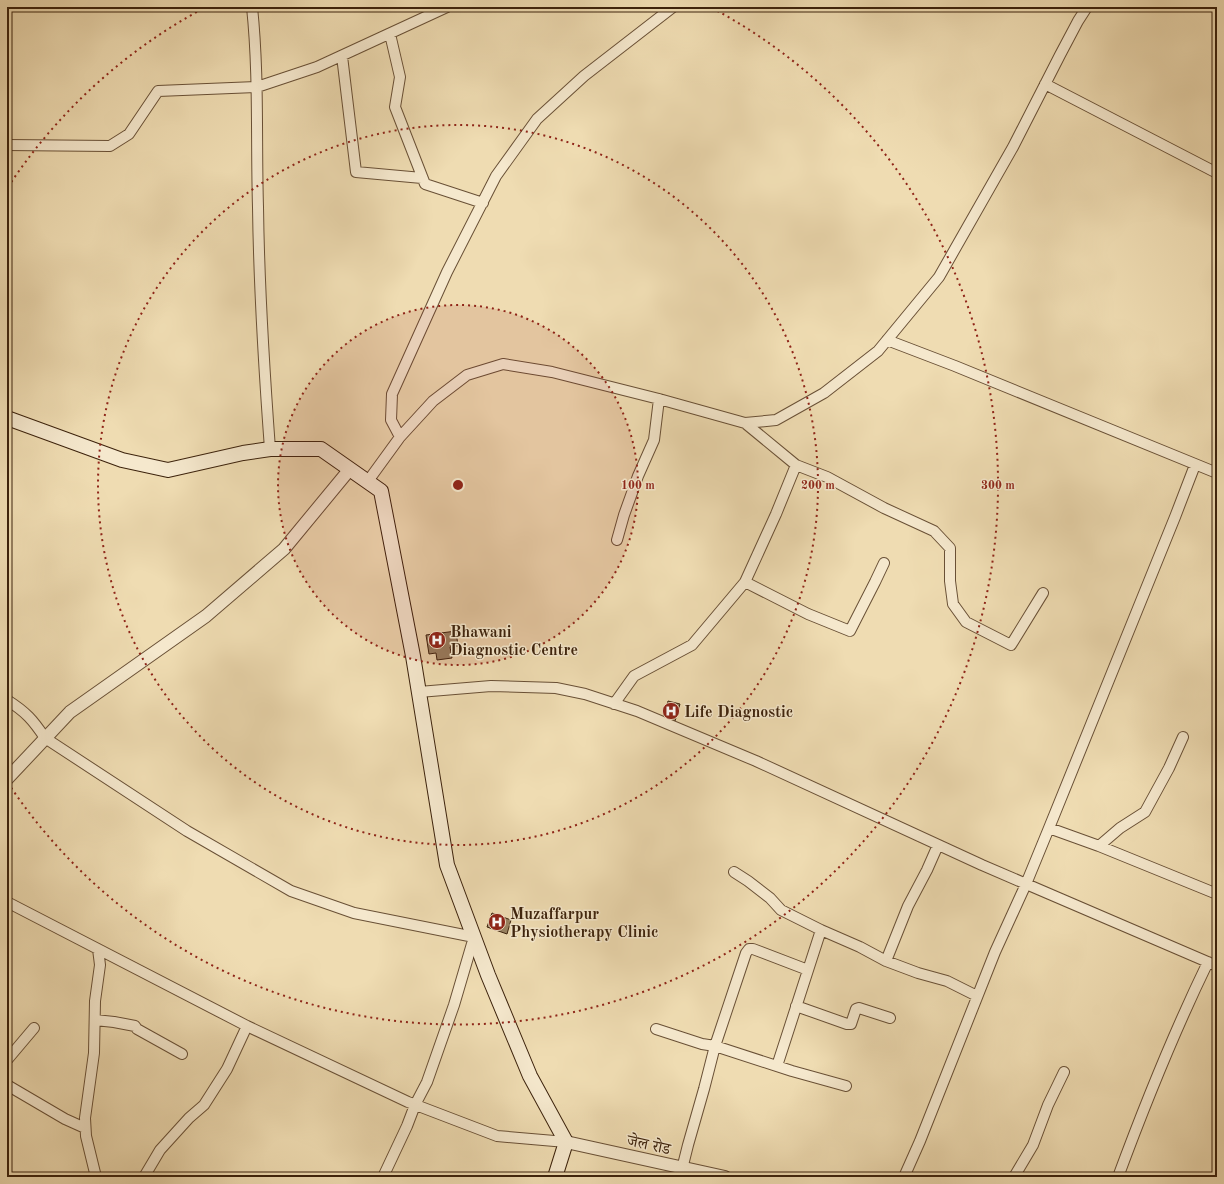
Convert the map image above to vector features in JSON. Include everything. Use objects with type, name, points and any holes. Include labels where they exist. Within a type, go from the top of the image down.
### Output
[{"type":"main road","points":[[7,418],[122,460],[168,470],[243,453],[270,449],[321,449],[381,491],[412,649],[447,865],[488,976],[530,1076],[566,1142],[556,1177]]},
{"type":"street","points":[[252,7],[257,87],[260,308],[270,449]]},
{"type":"street","points":[[7,145],[110,146],[130,134],[158,92],[257,87],[317,67],[447,7]]},
{"type":"street","points":[[400,437],[391,420],[392,394],[447,272],[496,176],[537,119],[584,76],[673,7]]},
{"type":"street","points":[[368,482],[400,437],[433,400],[467,375],[503,364],[552,372],[659,399],[745,423],[776,420],[824,393],[878,351],[939,277],[1013,147],[1078,21],[1087,7]]},
{"type":"street","points":[[390,34],[400,77],[395,107],[425,184],[482,203]]},
{"type":"street","points":[[342,56],[356,172],[422,178]]},
{"type":"street","points":[[1045,84],[1217,173]]},
{"type":"street","points":[[887,340],[955,366],[1217,473]]},
{"type":"street","points":[[616,540],[638,476],[654,440],[659,399]]},
{"type":"street","points":[[745,423],[796,465],[827,477],[884,508],[934,531],[950,548],[950,581],[953,604],[966,622],[1011,645],[1043,593]]},
{"type":"street","points":[[614,704],[634,676],[692,645],[746,582],[796,465]]},
{"type":"street","points":[[904,1177],[995,952],[1026,884],[1049,828],[1195,465]]},
{"type":"street","points":[[7,779],[70,712],[206,616],[284,549],[350,469]]},
{"type":"street","points":[[746,582],[808,614],[850,631],[876,582],[884,563]]},
{"type":"street","points":[[419,692],[491,686],[556,688],[585,694],[637,712],[756,761],[938,845],[1212,964],[1182,1016],[1118,1177]]},
{"type":"street","points":[[7,700],[19,707],[34,721],[45,738],[187,831],[291,891],[354,912],[474,937],[454,1005],[427,1082],[415,1104],[407,1126],[383,1177]]},
{"type":"street","points":[[1098,846],[1120,828],[1145,812],[1169,768],[1183,737]]},
{"type":"street","points":[[1049,828],[1217,894]]},
{"type":"street","points":[[886,961],[908,906],[938,845]]},
{"type":"street","points":[[734,872],[770,898],[782,910],[821,930],[860,947],[886,961],[918,973],[947,981],[978,996]]},
{"type":"street","points":[[7,902],[247,1026],[415,1104],[497,1136],[566,1142]]},
{"type":"street","points":[[777,1066],[821,930]]},
{"type":"street","points":[[96,1177],[86,1136],[85,1118],[94,1053],[95,1001],[100,965],[98,949]]},
{"type":"street","points":[[681,1172],[715,1046],[746,953],[749,949],[753,949],[808,970]]},
{"type":"street","points":[[796,1006],[847,1024],[851,1024],[856,1009],[859,1008],[890,1018]]},
{"type":"street","points":[[94,1020],[135,1026],[137,1029],[182,1054]]},
{"type":"street","points":[[144,1177],[160,1150],[189,1118],[204,1105],[227,1069],[247,1026]]},
{"type":"street","points":[[7,1060],[34,1028]]},
{"type":"street","points":[[656,1029],[846,1086]]},
{"type":"street","points":[[1014,1177],[1032,1145],[1048,1105],[1064,1072]]},
{"type":"street","points":[[7,1085],[65,1120],[85,1128]]},
{"type":"street","name":"जेल रोड","points":[[566,1142],[681,1172],[725,1177]]},
{"type":"building","points":[[456,631],[458,646],[450,647],[452,658],[437,660],[436,653],[429,654],[426,635]]},
{"type":"building","points":[[668,701],[680,704],[675,721],[663,718]]},
{"type":"building","points":[[492,913],[511,920],[507,934],[487,927]]},
{"type":"place","name":"Bhawani Diagnostic Centre","points":[[437,640]]},
{"type":"place","name":"Life Diagnostic","points":[[671,711]]},
{"type":"place","name":"Muzaffarpur Physiotherapy Clinic","points":[[497,922]]}]
